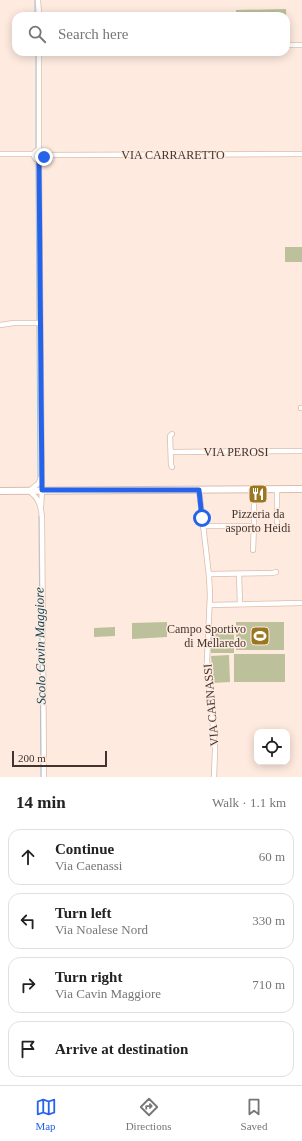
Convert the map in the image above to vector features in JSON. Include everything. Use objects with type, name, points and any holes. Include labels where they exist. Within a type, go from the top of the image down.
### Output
[{"type":"main road","points":[[0,491],[302,489]]},
{"type":"street","points":[[38,0],[39,12]]},
{"type":"street","points":[[290,45],[302,45]]},
{"type":"street","points":[[39,56],[39,150]]},
{"type":"street","points":[[0,154],[34,154],[39,150]]},
{"type":"street","points":[[39,150],[43,151],[44,155],[43,158],[39,160]]},
{"type":"street","points":[[34,154],[39,160],[38,323],[44,777]]},
{"type":"street","name":"VIA CARRARETTO","points":[[44,155],[302,154]]},
{"type":"street","points":[[0,325],[14,323],[38,323]]},
{"type":"street","points":[[172,434],[170,436],[172,467]]},
{"type":"street","name":"VIA PEROSI","points":[[171,452],[302,451]]},
{"type":"street","points":[[37,498],[41,491],[39,483],[41,475]]},
{"type":"street","points":[[39,483],[29,491],[37,498],[41,508]]},
{"type":"street","points":[[253,550],[254,489]]},
{"type":"street","name":"VIA CAENASSI","points":[[199,490],[209,576],[210,605],[207,661],[215,749],[214,777]]},
{"type":"street","points":[[277,490],[277,522]]},
{"type":"street","points":[[203,526],[253,526]]},
{"type":"street","points":[[209,576],[210,574],[273,574],[276,572]]},
{"type":"street","points":[[239,574],[240,604]]},
{"type":"street","points":[[210,605],[302,603]]},
{"type":"green space","points":[[286,9],[286,12],[236,12],[236,10]]},
{"type":"green space","points":[[285,247],[302,247],[302,262],[285,262]]},
{"type":"green space","points":[[167,622],[167,637],[132,639],[132,623]]},
{"type":"green space","name":"Campo Sportivo di Mellaredo","points":[[236,622],[284,622],[284,650],[236,650]]},
{"type":"green space","points":[[115,627],[115,636],[94,637],[94,628]]},
{"type":"green space","points":[[234,632],[234,653],[211,653],[211,633]]},
{"type":"green space","points":[[234,654],[285,654],[285,682],[234,682]]},
{"type":"green space","points":[[229,655],[230,682],[213,683],[211,656]]},
{"type":"waterway","name":"Scolo Cavin Maggiore","points":[[35,0],[35,12]]},
{"type":"waterway","name":"Scolo Cavin Maggiore","points":[[36,56],[36,147]]},
{"type":"waterway","name":"Scolo Cavin Maggiore","points":[[36,164],[37,320]]},
{"type":"waterway","name":"Scolo Cavin Maggiore","points":[[37,326],[38,477]]},
{"type":"waterway","name":"Scolo Cavin Maggiore","points":[[39,516],[41,777]]},
{"type":"place","name":"Pizzeria da asporto Heidi","points":[[258,494]]},
{"type":"place","name":"Campo Sportivo di Mellaredo","points":[[260,636]]},
{"type":"route","points":[[44,157],[39,160],[42,490],[199,490],[202,518]]}]
